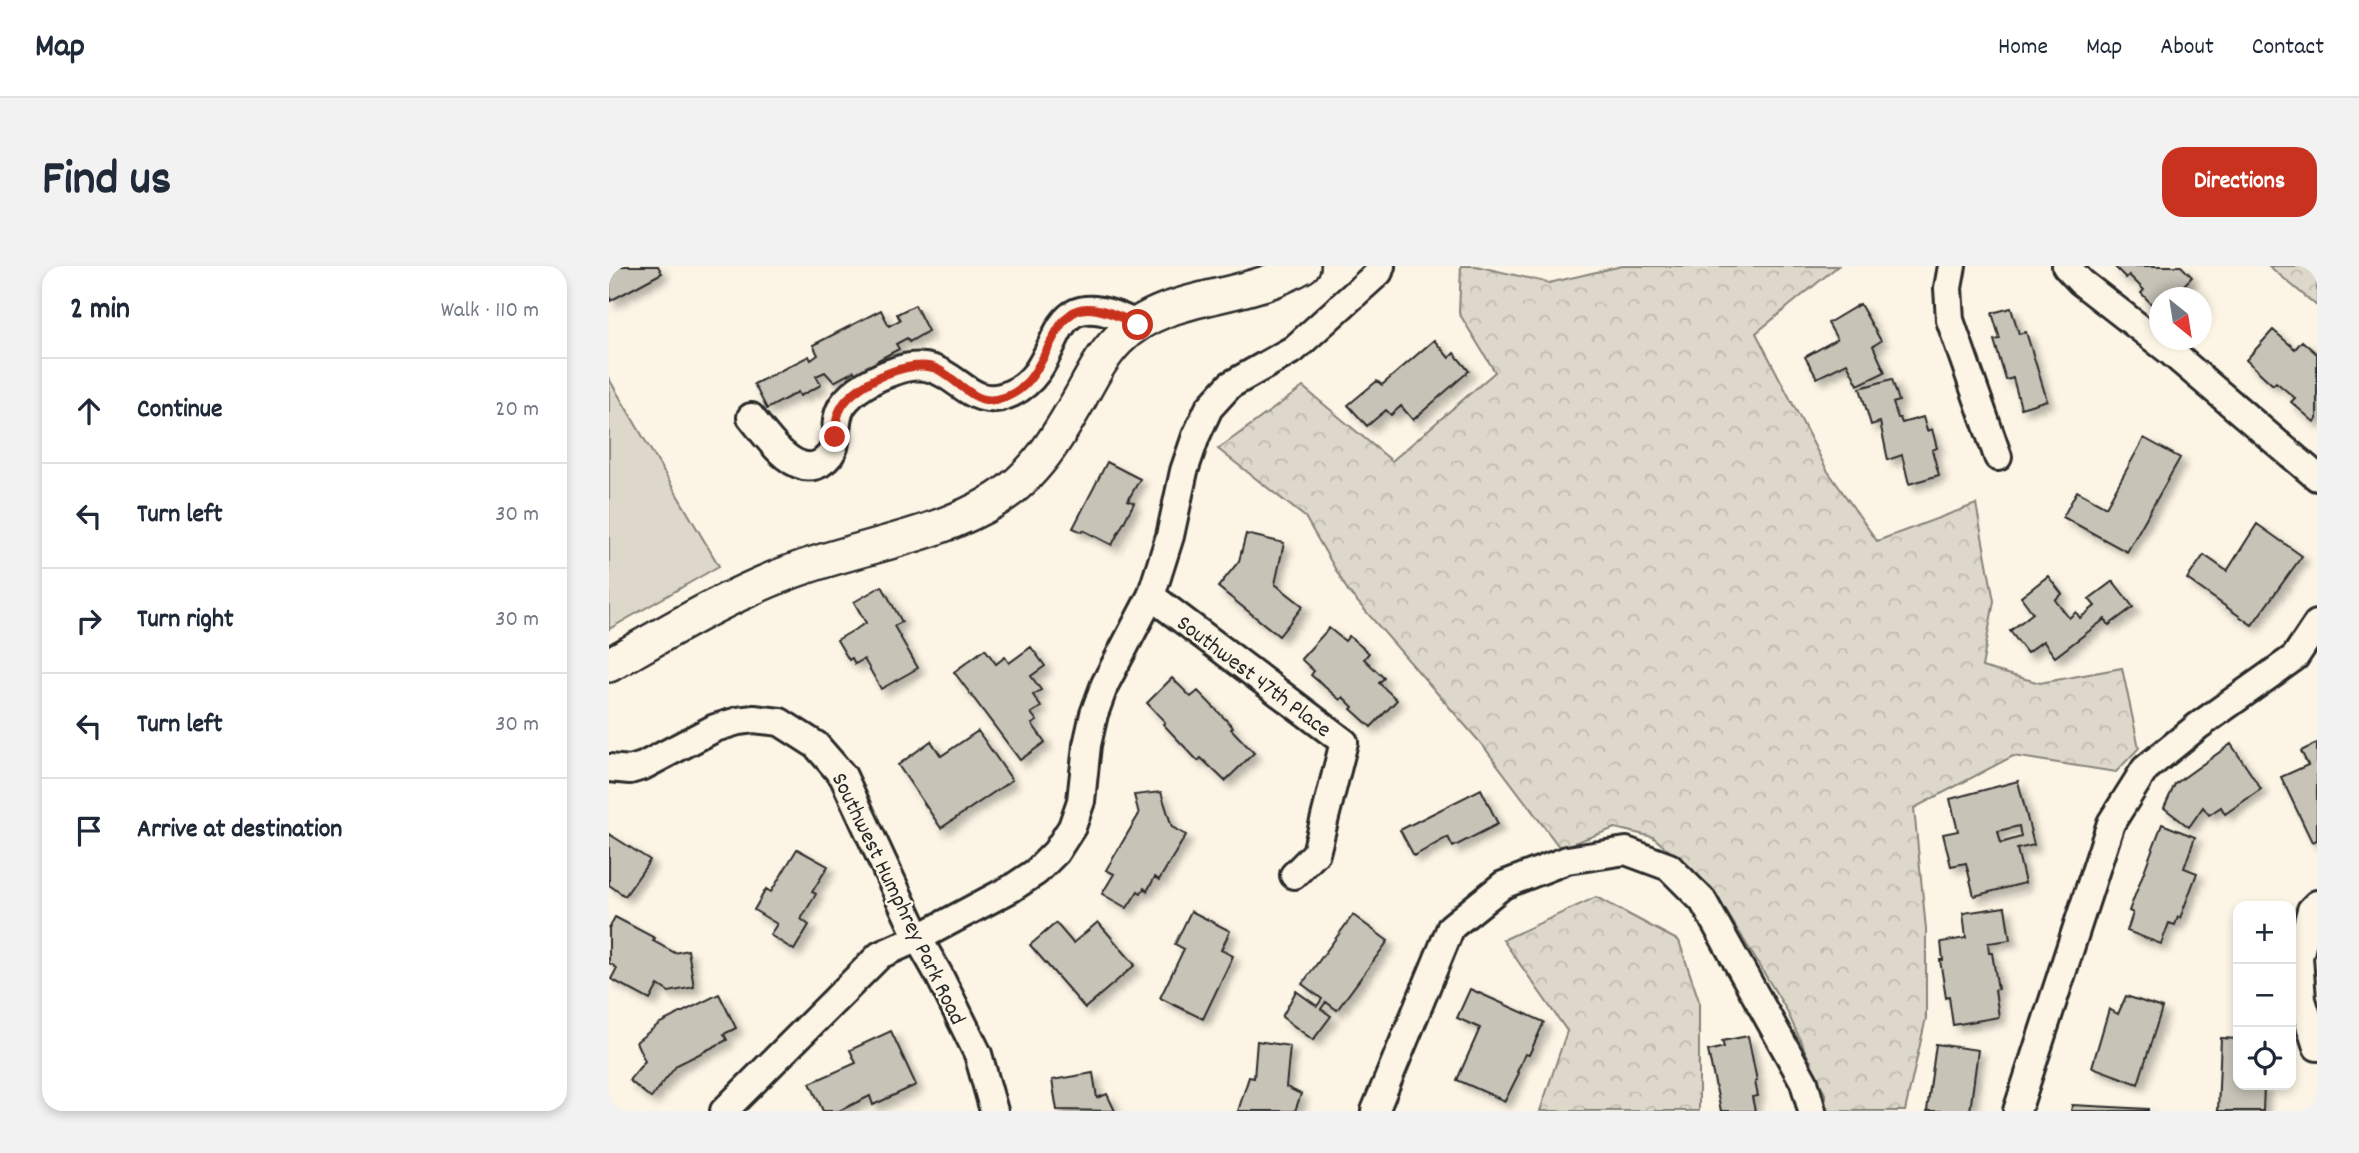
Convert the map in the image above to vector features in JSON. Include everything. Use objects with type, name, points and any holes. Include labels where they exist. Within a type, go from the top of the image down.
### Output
[{"type":"main road","points":[[609,665],[700,613],[749,589],[794,570],[942,525],[999,498],[1041,458],[1061,432],[1098,365],[1118,339],[1138,325],[1175,307],[1274,281],[1303,266]]},
{"type":"street","points":[[724,1111],[880,955],[1012,888],[1036,872],[1056,852],[1072,827],[1081,801],[1087,745],[1094,714],[1105,684],[1151,596],[1170,536],[1184,471],[1209,408],[1230,385],[1294,349],[1379,272],[1381,266]]},
{"type":"street","points":[[1952,266],[1948,288],[1950,320],[1998,457]]},
{"type":"street","points":[[2066,266],[2081,282],[2172,353],[2317,477]]},
{"type":"street","points":[[751,416],[784,456],[804,466],[815,466],[830,455],[834,447],[835,422],[848,399],[877,379],[896,370],[920,367],[936,369],[960,383],[975,396],[992,400],[1013,393],[1028,383],[1063,322],[1078,310],[1097,310],[1138,325]]},
{"type":"street","name":"Southwest 47th Place","points":[[1151,596],[1343,742],[1316,853],[1294,875]]},
{"type":"street","points":[[2017,1111],[2111,823],[2145,769],[2198,726],[2295,657],[2317,624]]},
{"type":"street","name":"Southwest Humphrey Park Road","points":[[609,768],[630,770],[643,766],[715,728],[738,721],[768,720],[792,728],[816,745],[843,776],[918,938],[978,1054],[994,1111]]},
{"type":"street","points":[[1375,1111],[1451,927],[1503,885],[1567,860],[1626,851],[1669,867],[1703,901],[1804,1082],[1812,1111]]},
{"type":"street","points":[[2317,904],[2311,910],[2299,957],[2302,1000],[2317,1047]]},
{"type":"green space","points":[[1461,266],[1476,266],[1549,283],[1622,266],[1838,266],[1756,333],[1827,470],[1877,541],[1976,504],[1994,601],[1982,667],[2040,683],[2122,668],[2139,748],[2116,772],[2013,756],[1914,808],[1926,929],[1926,1018],[1905,1111],[1826,1111],[1825,1094],[1786,1009],[1712,888],[1653,837],[1615,828],[1560,848],[1484,747],[1348,591],[1305,517],[1218,449],[1303,387],[1392,461],[1495,372],[1459,313]]},
{"type":"green space","points":[[2269,266],[2317,266],[2317,306]]},
{"type":"green space","points":[[609,379],[719,566],[609,629]]},
{"type":"green space","points":[[1596,897],[1679,941],[1699,1001],[1699,1111],[1540,1111],[1567,1031],[1503,940]]},
{"type":"building","points":[[614,266],[658,266],[662,273],[610,301],[609,269]]},
{"type":"building","points":[[2114,266],[2181,266],[2192,277],[2182,287],[2149,287],[2149,301],[2141,293],[2144,290],[2129,275],[2126,278]]},
{"type":"building","points":[[1860,304],[1881,341],[1873,346],[1885,372],[1858,385],[1847,363],[1817,378],[1805,357],[1837,339],[1828,323]]},
{"type":"building","points":[[915,305],[928,331],[909,342],[907,338],[896,344],[899,349],[878,360],[879,364],[857,376],[854,371],[834,382],[825,372],[816,376],[821,385],[800,396],[798,392],[767,409],[754,384],[809,356],[811,360],[818,355],[813,345],[881,310],[889,326],[900,320],[897,314]]},
{"type":"building","points":[[2011,308],[2019,334],[2026,332],[2047,400],[2021,408],[2013,378],[2006,380],[1994,340],[2000,339],[1992,313]]},
{"type":"building","points":[[2273,330],[2295,349],[2302,341],[2317,354],[2317,419],[2314,422],[2291,402],[2295,398],[2276,382],[2273,385],[2246,360]]},
{"type":"building","points":[[1434,340],[1449,358],[1454,353],[1469,371],[1413,420],[1401,406],[1391,415],[1386,410],[1367,426],[1348,405],[1377,381],[1382,385]]},
{"type":"building","points":[[1892,379],[1899,401],[1893,403],[1902,423],[1923,417],[1927,431],[1932,429],[1937,448],[1932,450],[1939,475],[1909,484],[1902,455],[1888,460],[1880,422],[1871,425],[1860,388]]},
{"type":"building","points":[[2144,438],[2180,458],[2127,552],[2063,517],[2077,491],[2106,507]]},
{"type":"building","points":[[1107,462],[1140,479],[1128,500],[1134,503],[1112,545],[1083,530],[1082,532],[1073,528]]},
{"type":"building","points":[[2257,524],[2302,556],[2252,625],[2187,579],[2204,555],[2227,571]]},
{"type":"building","points":[[1246,534],[1284,543],[1275,584],[1303,606],[1279,636],[1218,587],[1239,561]]},
{"type":"building","points":[[2048,576],[2062,594],[2055,600],[2069,618],[2076,612],[2080,618],[2095,606],[2089,599],[2113,581],[2133,607],[2109,625],[2105,619],[2055,657],[2043,641],[2027,653],[2010,631],[2033,613],[2021,597]]},
{"type":"building","points":[[882,586],[902,622],[894,626],[918,668],[881,689],[864,659],[855,664],[852,658],[849,660],[837,640],[866,623],[854,602]]},
{"type":"building","points":[[1329,628],[1345,641],[1349,636],[1369,653],[1364,659],[1384,678],[1379,683],[1397,700],[1371,727],[1351,709],[1353,707],[1343,697],[1340,700],[1311,675],[1314,671],[1301,659]]},
{"type":"building","points":[[1031,647],[1045,666],[1031,676],[1041,690],[1033,695],[1041,707],[1031,713],[1037,721],[1032,724],[1045,742],[1020,760],[954,672],[985,649],[996,664],[1005,657],[1009,663]]},
{"type":"building","points":[[1172,678],[1191,697],[1198,691],[1254,753],[1225,781],[1201,758],[1198,761],[1147,703]]},
{"type":"building","points":[[978,731],[1012,780],[941,828],[898,765],[931,741],[941,756]]},
{"type":"building","points":[[2317,743],[2317,840],[2312,842],[2281,777],[2308,765],[2301,751]]},
{"type":"building","points":[[2231,744],[2261,789],[2225,814],[2221,807],[2209,815],[2203,807],[2189,827],[2164,808],[2175,784]]},
{"type":"building","points":[[2018,781],[2034,845],[2017,849],[2025,883],[1974,896],[1966,863],[1951,866],[1943,834],[1958,831],[1950,799]],"holes":[[[2019,826],[2021,837],[2001,843],[1998,831]]]},
{"type":"building","points":[[1481,789],[1498,824],[1453,847],[1448,837],[1414,856],[1400,830]]},
{"type":"building","points":[[1161,792],[1172,827],[1186,835],[1159,880],[1155,877],[1147,891],[1144,888],[1141,893],[1138,891],[1127,908],[1102,894],[1114,874],[1106,870],[1139,814],[1134,795]]},
{"type":"building","points":[[2162,824],[2195,837],[2184,868],[2197,873],[2180,918],[2178,917],[2175,925],[2169,923],[2161,944],[2127,931],[2133,913],[2129,911]]},
{"type":"building","points":[[609,834],[650,860],[625,896],[609,885]]},
{"type":"building","points":[[797,849],[828,866],[812,892],[816,894],[801,919],[809,925],[794,950],[770,935],[777,924],[754,910],[766,889],[771,892]]},
{"type":"building","points":[[2005,907],[2010,940],[1988,943],[1998,989],[1995,990],[1999,1017],[1953,1025],[1940,960],[1943,960],[1941,942],[1966,938],[1963,913]]},
{"type":"building","points":[[1191,911],[1230,931],[1221,950],[1233,956],[1203,1019],[1160,998],[1184,949],[1175,944]]},
{"type":"building","points":[[1353,915],[1388,941],[1337,1010],[1326,1002],[1321,1009],[1331,1016],[1313,1040],[1282,1017],[1296,991],[1317,1006],[1322,999],[1302,984]]},
{"type":"building","points":[[615,917],[655,938],[653,941],[675,953],[688,950],[694,987],[669,992],[658,985],[650,1000],[611,979],[617,968],[609,963],[609,928]]},
{"type":"building","points":[[1098,922],[1135,965],[1085,1008],[1030,945],[1056,923],[1073,943]]},
{"type":"building","points":[[1470,989],[1544,1022],[1529,1055],[1525,1054],[1505,1101],[1457,1080],[1480,1028],[1457,1018]]},
{"type":"building","points":[[719,994],[736,1028],[724,1034],[727,1040],[677,1065],[651,1098],[629,1080],[645,1061],[636,1042],[660,1023]]},
{"type":"building","points":[[2126,996],[2162,1008],[2138,1084],[2092,1067],[2109,1009],[2118,1014]]},
{"type":"building","points":[[891,1031],[916,1085],[873,1105],[870,1096],[839,1111],[823,1111],[810,1083],[856,1063],[850,1050]]},
{"type":"building","points":[[1748,1036],[1757,1081],[1758,1096],[1752,1097],[1755,1111],[1721,1111],[1708,1051],[1724,1047],[1722,1041]]},
{"type":"building","points":[[2221,1038],[2233,1039],[2233,1090],[2264,1090],[2263,1111],[2218,1111]]},
{"type":"building","points":[[1257,1041],[1290,1046],[1286,1087],[1301,1094],[1295,1111],[1238,1111],[1249,1077],[1254,1078]]},
{"type":"building","points":[[1936,1044],[1978,1050],[1970,1111],[1927,1111]]},
{"type":"building","points":[[1093,1073],[1097,1098],[1107,1094],[1115,1111],[1057,1110],[1052,1080]]},
{"type":"building","points":[[2072,1105],[2148,1109],[2148,1111],[2071,1111]]},
{"type":"route","points":[[835,437],[835,422],[848,399],[858,390],[896,370],[928,366],[960,383],[975,396],[992,400],[1013,393],[1028,383],[1063,322],[1078,310],[1097,310],[1138,325]]}]
